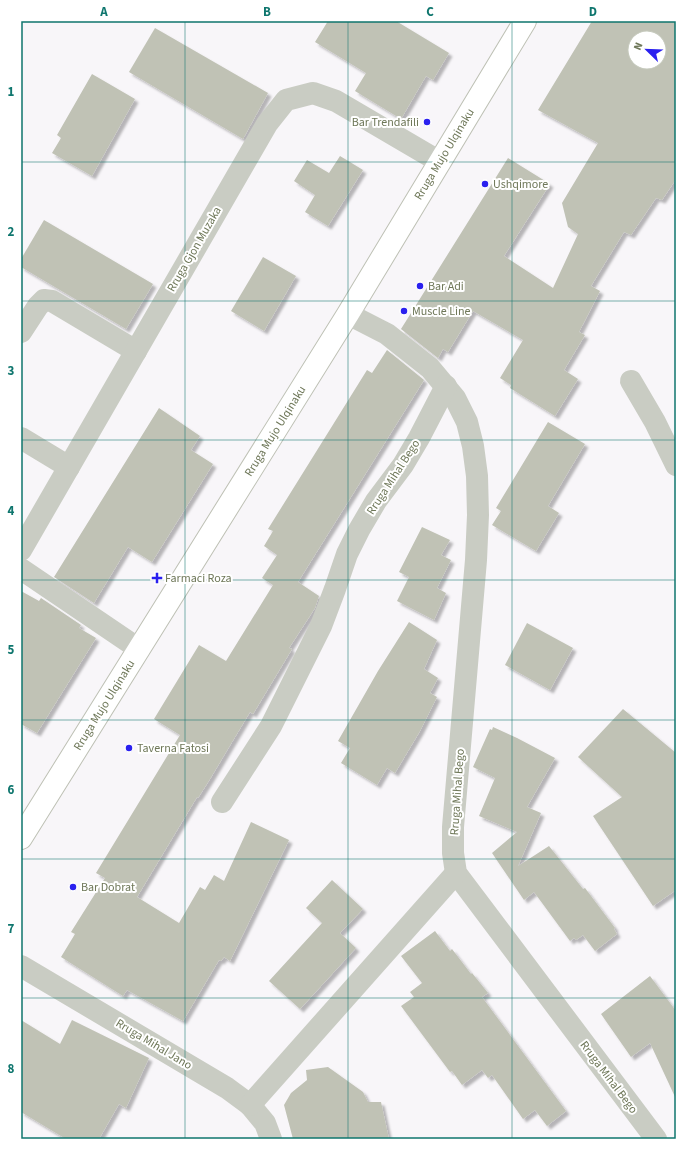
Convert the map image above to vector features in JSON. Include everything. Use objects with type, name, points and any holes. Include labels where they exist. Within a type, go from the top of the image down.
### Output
[{"type":"main road","name":"Rruga Mujo Ulqinaku","points":[[21,838],[348,314],[525,21]]},
{"type":"street","name":"Rruga Gjon Muzaka","points":[[21,550],[266,124],[286,100],[313,93],[336,101],[440,162]]},
{"type":"street","points":[[21,332],[38,306],[44,300],[52,301],[136,351]]},
{"type":"street","name":"Rruga Mihal Bego","points":[[348,314],[387,334],[430,368],[455,398],[467,422],[473,446],[477,476],[478,515],[476,560],[454,827],[453,853],[456,873],[656,1139]]},
{"type":"street","points":[[632,381],[655,422],[676,465]]},
{"type":"street","name":"Rruga Mihal Bego","points":[[222,802],[271,726],[322,626],[347,554],[359,530],[376,501],[403,465],[446,386]]},
{"type":"street","points":[[21,438],[69,467]]},
{"type":"street","points":[[21,569],[139,649]]},
{"type":"street","points":[[250,1105],[456,873]]},
{"type":"street","name":"Rruga Mihal Jano","points":[[21,966],[227,1088],[250,1105],[265,1123],[271,1139]]},
{"type":"building","points":[[328,21],[396,21],[449,53],[433,80],[426,76],[401,119],[355,91],[366,73],[315,42]]},
{"type":"building","points":[[592,21],[676,21],[676,179],[662,200],[656,198],[631,235],[624,232],[591,286],[600,291],[579,332],[585,335],[564,370],[578,379],[555,416],[510,388],[511,385],[500,378],[523,340],[473,311],[448,352],[443,349],[438,358],[401,329],[508,158],[550,184],[504,256],[553,288],[578,234],[568,227],[562,203],[598,143],[538,110]]},
{"type":"building","points":[[155,28],[268,93],[243,139],[129,72]]},
{"type":"building","points":[[92,74],[135,99],[92,176],[52,153],[61,138],[57,135]]},
{"type":"building","points":[[340,156],[363,170],[328,226],[305,212],[315,195],[294,181],[307,160],[329,173]]},
{"type":"building","points":[[44,220],[153,284],[126,329],[21,267],[21,259]]},
{"type":"building","points":[[263,257],[296,276],[264,331],[231,311]]},
{"type":"building","points":[[387,350],[424,380],[298,582],[319,596],[315,608],[289,648],[292,649],[253,714],[250,712],[137,897],[179,923],[200,887],[205,890],[214,875],[224,881],[251,822],[289,840],[230,961],[224,957],[221,961],[219,960],[183,1021],[127,990],[123,996],[61,957],[75,934],[71,932],[105,878],[96,873],[180,735],[154,719],[199,645],[226,661],[273,585],[262,578],[277,555],[264,546],[273,531],[268,529],[367,370],[372,373]]},
{"type":"building","points":[[159,408],[200,436],[191,450],[213,464],[152,562],[128,547],[94,603],[54,577]]},
{"type":"building","points":[[548,422],[585,444],[548,506],[559,513],[536,551],[492,525],[501,511],[496,508]]},
{"type":"building","points":[[422,527],[450,540],[441,555],[451,560],[437,588],[446,593],[434,620],[397,601],[409,577],[399,572]]},
{"type":"building","points":[[21,591],[39,601],[41,598],[81,625],[79,628],[96,638],[37,733],[21,724]]},
{"type":"building","points":[[409,622],[437,640],[424,669],[438,678],[430,693],[437,697],[420,731],[395,773],[387,768],[377,785],[341,763],[350,748],[338,741],[378,671]]},
{"type":"building","points":[[527,623],[573,648],[550,690],[505,665]]},
{"type":"building","points":[[623,709],[676,753],[676,890],[653,906],[593,816],[622,797],[578,757]]},
{"type":"building","points":[[493,727],[555,758],[527,807],[541,813],[518,866],[549,846],[583,889],[585,888],[615,928],[614,929],[617,934],[595,951],[583,935],[576,940],[574,938],[570,941],[534,892],[524,900],[492,853],[517,832],[479,816],[495,778],[473,767],[490,729],[492,730]]},
{"type":"building","points":[[332,880],[363,909],[340,933],[356,948],[300,1009],[269,981],[322,923],[306,908]]},
{"type":"building","points":[[435,931],[450,951],[452,949],[488,993],[482,997],[566,1111],[547,1126],[535,1110],[523,1119],[492,1075],[488,1078],[482,1070],[462,1085],[452,1071],[450,1072],[401,1006],[414,997],[410,992],[422,983],[401,956]]},
{"type":"building","points":[[650,976],[676,1011],[676,1099],[650,1043],[631,1057],[601,1014]]},
{"type":"building","points":[[21,1020],[60,1044],[72,1020],[149,1058],[126,1108],[119,1104],[99,1139],[66,1139],[21,1112]]},
{"type":"building","points":[[328,1067],[363,1092],[368,1102],[381,1102],[389,1139],[293,1139],[284,1105],[291,1093],[307,1080],[306,1070]]},
{"type":"place","name":"Bar Trendafili","points":[[427,122]]},
{"type":"place","name":"Ushqimore","points":[[485,184]]},
{"type":"place","name":"Bar Adi","points":[[420,286]]},
{"type":"place","name":"Muscle Line","points":[[404,311]]},
{"type":"place","name":"Farmaci Roza","points":[[157,578]]},
{"type":"place","name":"Taverna Fatosi","points":[[129,748]]},
{"type":"place","name":"Bar Dobrat","points":[[73,887]]}]
